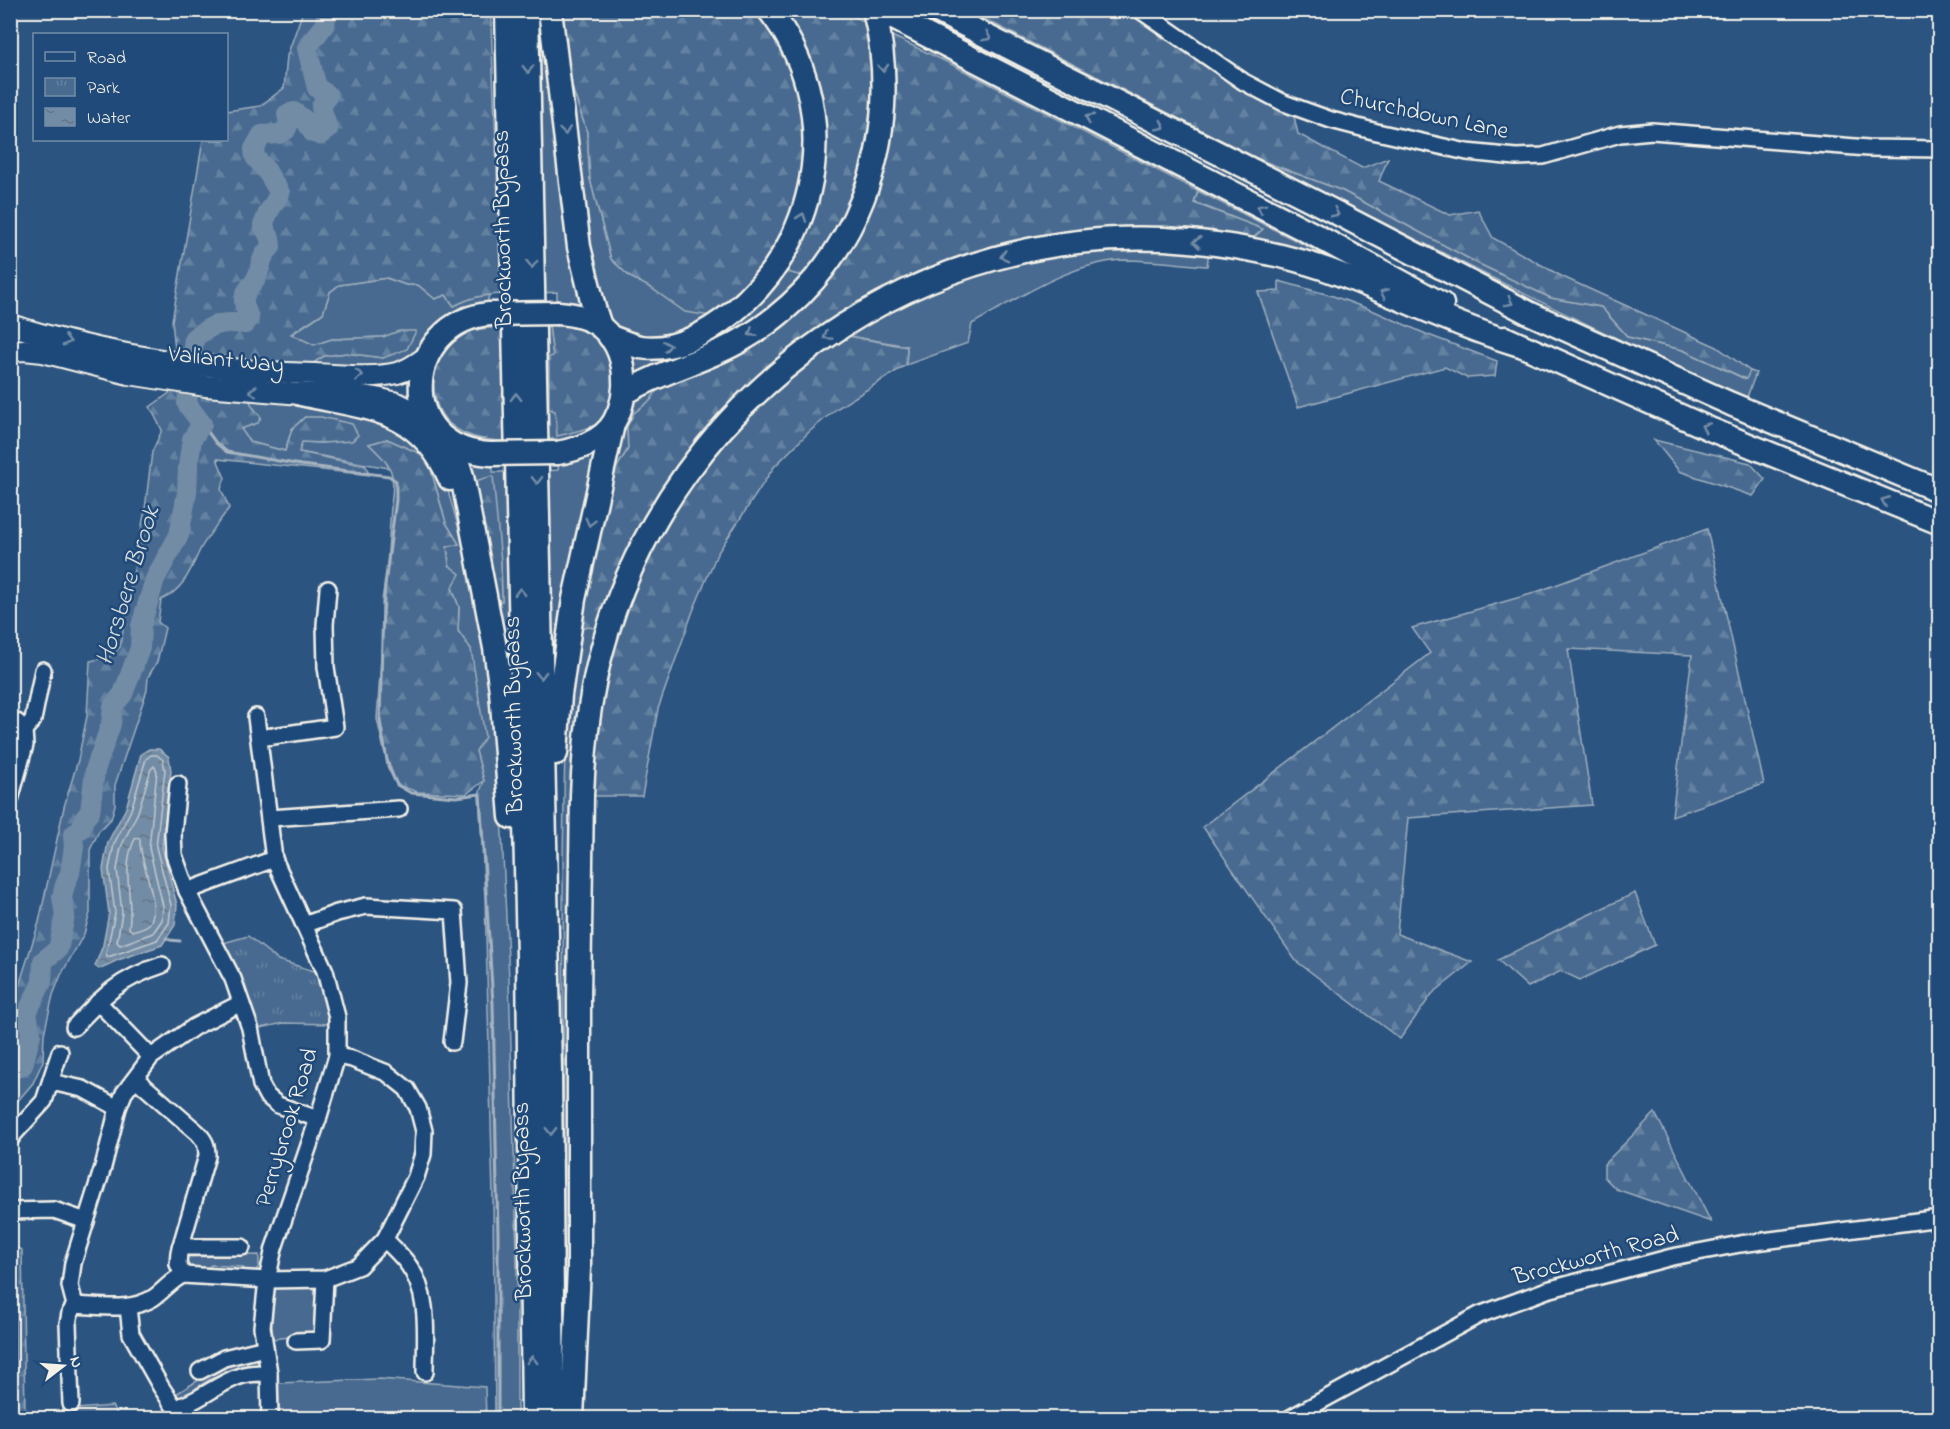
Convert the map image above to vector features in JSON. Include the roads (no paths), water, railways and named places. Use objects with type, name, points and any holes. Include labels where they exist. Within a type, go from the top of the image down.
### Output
[{"type":"highway","points":[[500,10],[509,92]]},
{"type":"highway","name":"Brockworth Bypass","points":[[507,10],[527,946],[539,1071],[532,1259],[533,1419]]},
{"type":"highway","name":"Brockworth Bypass","points":[[527,10],[539,1071],[553,1419]]},
{"type":"highway","points":[[539,1071],[560,695],[573,598],[613,424],[625,393],[618,352],[594,308],[579,247],[550,10]]},
{"type":"highway","points":[[539,1071],[515,870],[501,691],[495,648],[462,476],[456,457],[424,410],[421,375],[429,355],[442,336],[454,326],[470,318],[490,314],[576,315],[634,346],[651,348],[670,346],[691,339],[714,327],[742,306],[770,275],[790,244],[803,214],[814,162],[814,124],[809,93],[799,61],[783,29],[769,10]]},
{"type":"highway","points":[[625,393],[646,381],[709,357],[771,321],[812,281],[845,236],[862,204],[880,141],[884,70],[876,10]]},
{"type":"highway","points":[[876,10],[1052,98],[1517,344],[1712,430],[1940,523]]},
{"type":"highway","points":[[935,10],[1529,313],[1731,404],[1940,491]]},
{"type":"highway","points":[[572,1419],[579,1268],[582,795],[588,714],[605,639],[635,562],[671,496],[717,434],[750,399],[792,361],[830,333],[872,308],[910,289],[971,265],[1015,253],[1076,242],[1121,238],[1174,240],[1220,245],[1275,255],[1337,273],[1475,331],[1517,344]]},
{"type":"highway","points":[[301,394],[368,407],[392,416],[413,429],[430,444],[443,462],[453,486],[479,563]]},
{"type":"highway","points":[[440,434],[464,450],[491,454],[558,453],[589,443],[613,424]]},
{"type":"main road","name":"Valiant Way","points":[[10,325],[122,354],[234,370],[379,375],[408,369],[429,355]]},
{"type":"main road","name":"Valiant Way","points":[[10,351],[43,352],[129,374],[206,386],[301,394],[340,393],[376,398],[397,403],[413,411],[440,434]]},
{"type":"street","name":"Churchdown Lane","points":[[1140,10],[1244,82],[1284,103],[1331,120],[1457,150],[1516,157],[1543,156],[1620,134],[1652,131],[1868,148],[1940,149]]},
{"type":"street","points":[[259,738],[335,727],[326,668],[328,589]]},
{"type":"street","points":[[10,800],[25,745],[17,726],[33,720],[43,670]]},
{"type":"street","name":"Perrybrook Road","points":[[256,717],[274,859],[325,971],[337,1012],[338,1056],[274,1248],[267,1280],[262,1327],[269,1373],[270,1419]]},
{"type":"street","points":[[177,784],[172,833],[174,855],[187,891],[232,979],[250,1028],[261,1085],[267,1096],[278,1105],[318,1119]]},
{"type":"street","points":[[270,818],[399,809]]},
{"type":"street","points":[[187,891],[274,859]]},
{"type":"street","points":[[304,924],[366,906],[454,911],[459,983],[452,1041]]},
{"type":"street","points":[[74,1027],[115,987],[131,977],[162,965]]},
{"type":"street","points":[[98,1002],[151,1057]]},
{"type":"street","points":[[71,1404],[64,1383],[68,1324],[70,1313],[75,1305],[70,1286],[73,1263],[103,1167],[118,1108],[124,1094],[151,1057],[194,1027],[241,1003]]},
{"type":"street","points":[[10,1140],[44,1101],[60,1052]]},
{"type":"street","points":[[75,1305],[128,1307],[142,1304],[183,1275],[267,1280],[325,1279],[359,1266],[385,1239],[416,1177],[423,1154],[424,1131],[418,1108],[407,1089],[387,1072],[338,1056]]},
{"type":"street","points":[[136,1079],[198,1133],[205,1140],[207,1147],[207,1156],[180,1247],[178,1264],[183,1275]]},
{"type":"street","points":[[51,1082],[83,1089],[118,1108]]},
{"type":"street","points":[[10,1211],[54,1210],[86,1221]]},
{"type":"street","name":"Brockworth Road","points":[[1290,1419],[1479,1315],[1547,1290],[1672,1257],[1740,1244],[1940,1218]]},
{"type":"street","points":[[385,1239],[407,1263],[417,1280],[426,1312],[425,1372]]},
{"type":"street","points":[[180,1247],[242,1247]]},
{"type":"street","points":[[296,1341],[322,1340],[325,1279]]},
{"type":"street","points":[[128,1307],[131,1334],[175,1413],[216,1387],[240,1376],[269,1373]]},
{"type":"street","points":[[200,1371],[224,1358],[266,1348]]},
{"type":"water","points":[[149,749],[159,749],[169,757],[171,771],[162,847],[177,905],[175,925],[162,945],[99,969],[95,966],[103,945],[109,913],[103,869],[108,842],[126,808],[141,754]]},
{"type":"waterway","name":"Horsbere Brook","points":[[10,1070],[23,1065],[31,1034],[27,1013],[42,982],[43,961],[58,949],[65,915],[62,897],[70,873],[74,847],[73,835],[81,829],[84,819],[90,812],[95,770],[111,724],[113,706],[123,694],[140,648],[141,626],[155,579],[179,535],[187,493],[192,439],[202,424],[187,404],[194,338],[206,329],[218,325],[245,324],[249,318],[244,303],[245,296],[257,278],[264,256],[271,247],[270,238],[263,225],[280,193],[255,157],[254,149],[262,135],[279,134],[286,130],[289,123],[287,114],[294,112],[306,121],[313,133],[320,135],[328,129],[321,107],[328,95],[317,88],[307,48],[325,24],[327,10]]},
{"type":"waterway","points":[[202,424],[216,443],[227,452],[301,465],[389,476],[396,481],[396,500],[383,600],[380,721],[388,766],[397,785],[411,793],[456,797],[480,794],[493,1004],[498,1235],[498,1418]]},
{"type":"waterway","points":[[166,938],[180,941]]}]
